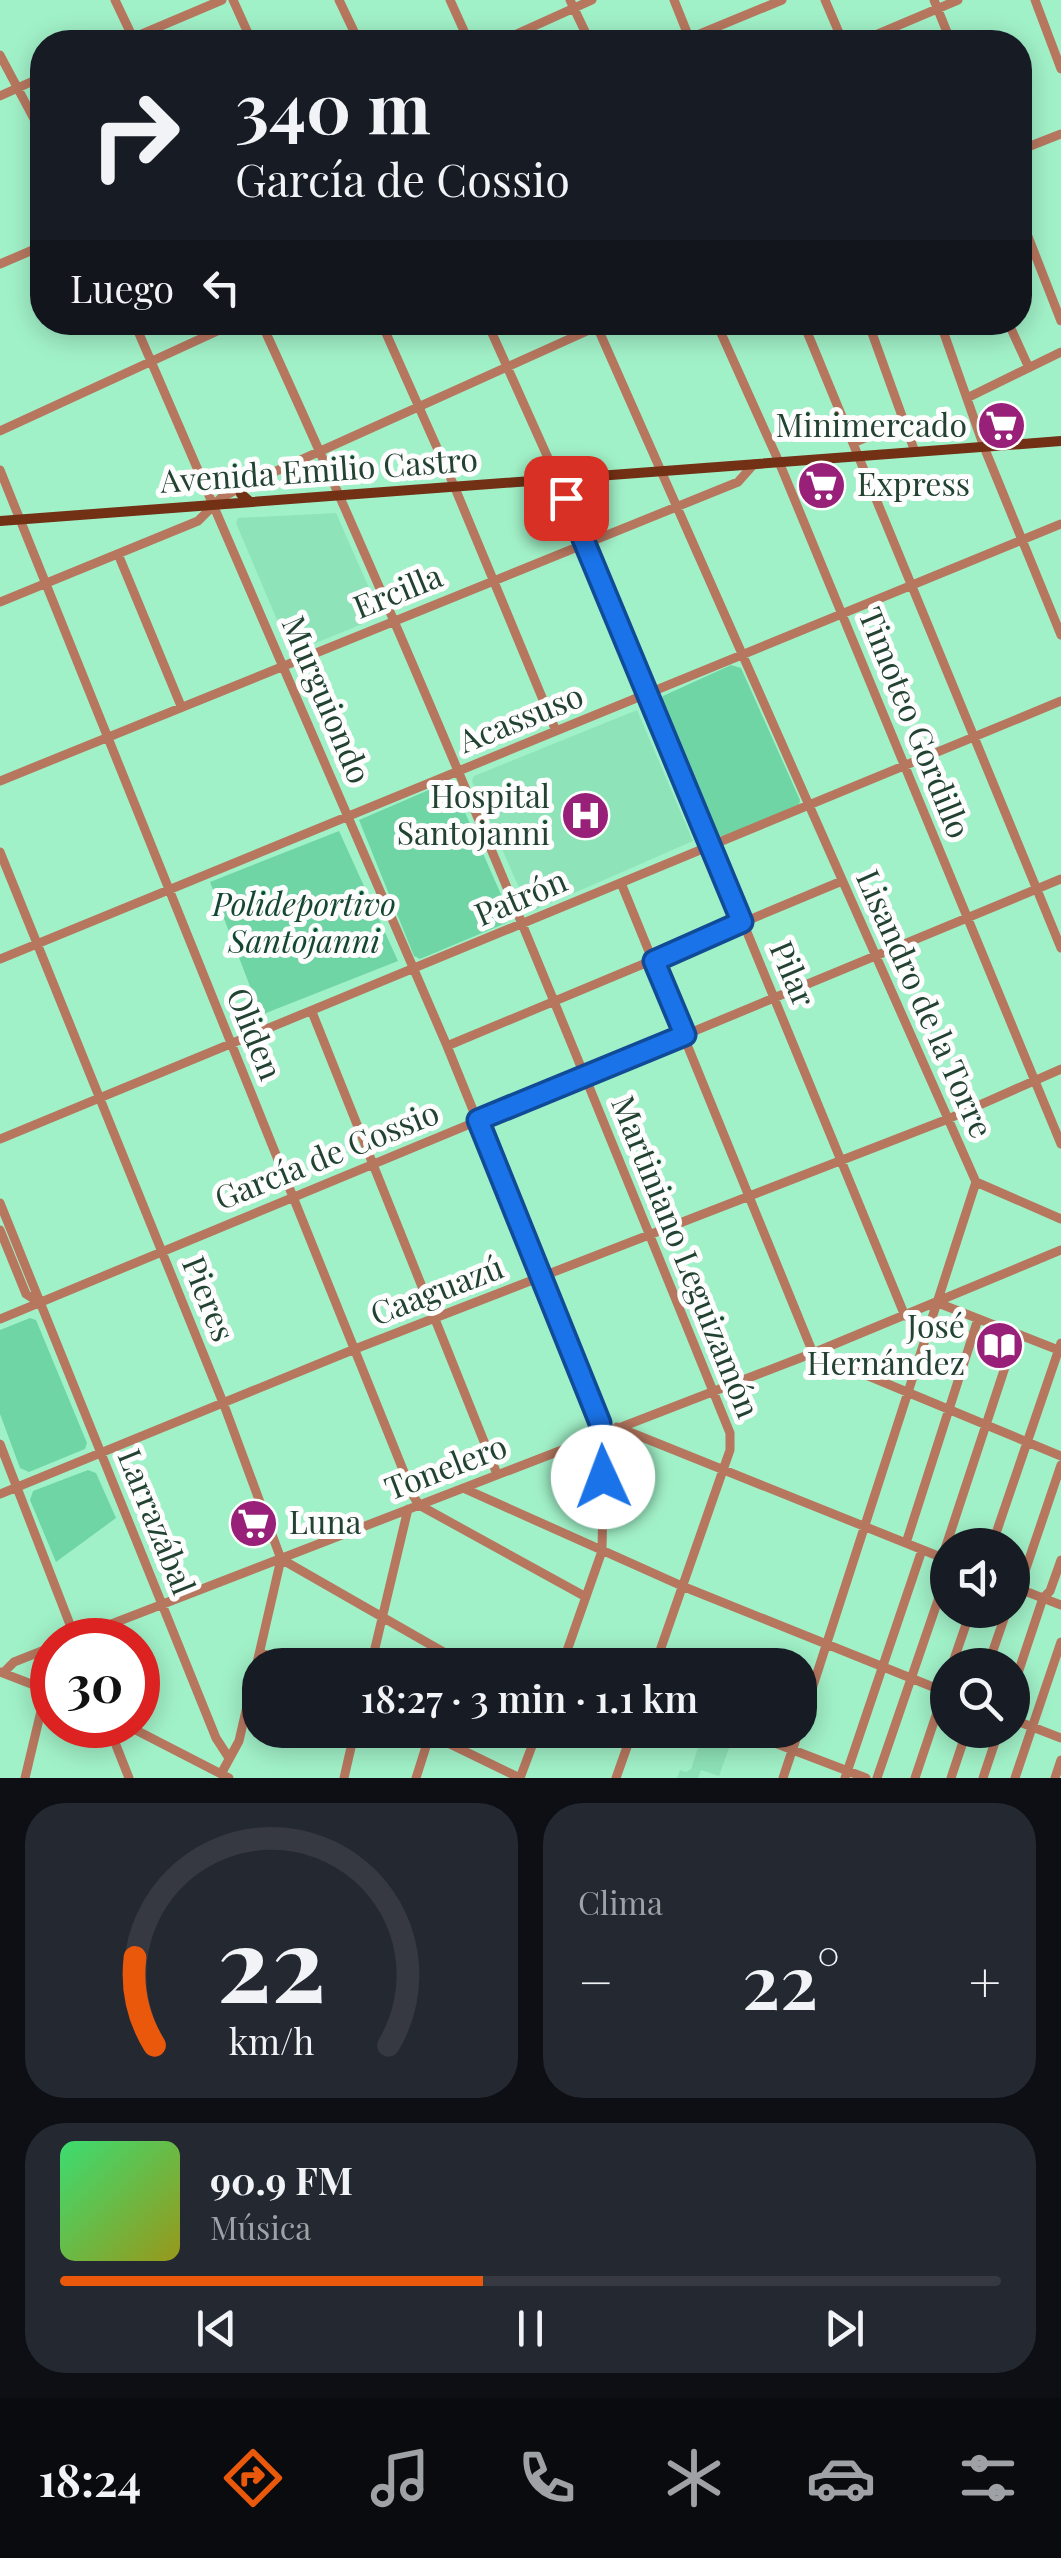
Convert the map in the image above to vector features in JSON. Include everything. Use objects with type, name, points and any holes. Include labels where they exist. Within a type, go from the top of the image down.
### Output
[{"type":"main road","name":"Avenida Emilio Castro","points":[[0,522],[1061,441]]},
{"type":"main road","points":[[245,485],[242,494],[250,501]]},
{"type":"street","points":[[115,0],[126,30]]},
{"type":"street","points":[[155,30],[222,0]]},
{"type":"street","points":[[232,0],[246,30]]},
{"type":"street","points":[[339,0],[353,30]]},
{"type":"street","points":[[450,0],[464,30]]},
{"type":"street","points":[[522,30],[572,4],[592,0]]},
{"type":"street","points":[[674,0],[686,30]]},
{"type":"street","points":[[713,30],[782,0]]},
{"type":"street","points":[[824,0],[838,30]]},
{"type":"street","points":[[883,30],[935,4],[958,0]]},
{"type":"street","points":[[1035,0],[1061,69]]},
{"type":"street","points":[[572,4],[584,30]]},
{"type":"street","points":[[935,4],[946,30]]},
{"type":"street","points":[[0,54],[30,109]]},
{"type":"street","points":[[0,96],[30,82]]},
{"type":"street","points":[[1032,145],[1061,134]]},
{"type":"street","points":[[1032,247],[1061,321]]},
{"type":"street","points":[[0,264],[30,251]]},
{"type":"street","name":"Murguiondo","points":[[140,335],[478,1120],[603,1433],[602,1551],[569,1648]]},
{"type":"street","points":[[0,431],[209,335]]},
{"type":"street","name":"Martiniano Leguizamón","points":[[267,335],[340,494],[523,925],[732,1442],[661,1648]]},
{"type":"street","points":[[387,335],[556,731]]},
{"type":"street","name":"Pilar","points":[[492,335],[649,694],[905,1316]]},
{"type":"street","points":[[0,602],[198,521],[214,503],[245,485],[578,335]]},
{"type":"street","name":"Lisandro de la Torre","points":[[605,335],[676,506],[976,1182],[817,1676]]},
{"type":"street","name":"Timoteo Gordillo","points":[[722,335],[779,462],[1061,1144]]},
{"type":"street","points":[[807,335],[1061,948]]},
{"type":"street","points":[[873,335],[914,452]]},
{"type":"street","points":[[945,335],[984,447],[1061,636]]},
{"type":"street","points":[[1014,335],[1029,368]]},
{"type":"street","points":[[967,398],[1061,352]]},
{"type":"street","points":[[853,443],[904,421]]},
{"type":"street","name":"Ercilla","points":[[0,781],[738,482],[754,464]]},
{"type":"street","name":"Oliden","points":[[0,470],[419,1505]]},
{"type":"street","name":"Acassuso","points":[[0,959],[1061,524]]},
{"type":"street","points":[[118,554],[181,706]]},
{"type":"street","name":"Patrón","points":[[0,1139],[1061,702]]},
{"type":"street","name":"Pieres","points":[[0,852],[224,1405],[281,1559]]},
{"type":"street","name":"García de Cossio","points":[[0,1319],[1061,879]]},
{"type":"street","points":[[446,1046],[842,881]]},
{"type":"street","points":[[622,883],[812,1353],[1061,1456]]},
{"type":"street","points":[[312,1012],[497,1474]]},
{"type":"street","name":"Caaguazú","points":[[0,1494],[355,1349],[948,1119],[1061,1069]]},
{"type":"street","points":[[976,1182],[1061,1219]]},
{"type":"street","points":[[0,1204],[39,1302]]},
{"type":"street","points":[[0,1230],[26,1294],[39,1302]]},
{"type":"street","name":"Tonelero","points":[[127,1618],[812,1353],[1061,1250]]},
{"type":"street","name":"Larrazábal","points":[[39,1302],[216,1738],[229,1758]]},
{"type":"street","points":[[938,1303],[1060,1348],[998,1528]]},
{"type":"street","points":[[906,1543],[978,1320]]},
{"type":"street","points":[[955,1528],[1016,1334]]},
{"type":"street","points":[[618,1427],[930,1553]]},
{"type":"street","points":[[0,1444],[66,1618]]},
{"type":"street","points":[[1030,1556],[1061,1465]]},
{"type":"street","points":[[463,1488],[682,1586],[930,1686]]},
{"type":"street","points":[[419,1505],[586,1597]]},
{"type":"street","points":[[374,1648],[408,1509]]},
{"type":"street","points":[[847,1774],[922,1550]]},
{"type":"street","points":[[261,1648],[281,1559],[437,1648]]},
{"type":"street","points":[[1027,1648],[1061,1560]]},
{"type":"street","points":[[1030,1594],[1061,1605]]},
{"type":"street","points":[[877,1778],[930,1623]]},
{"type":"street","points":[[1015,1778],[1061,1642]]},
{"type":"street","points":[[1,1672],[30,1656]]},
{"type":"street","points":[[1,1672],[30,1683]]},
{"type":"street","points":[[1032,1727],[1061,1738]]},
{"type":"street","points":[[160,1743],[225,1776],[242,1728]]},
{"type":"street","points":[[915,1778],[930,1736]]},
{"type":"street","points":[[25,1778],[33,1748]]},
{"type":"street","points":[[117,1748],[129,1778]]},
{"type":"street","points":[[344,1778],[351,1748]]},
{"type":"street","points":[[416,1778],[422,1748]]},
{"type":"street","points":[[458,1748],[520,1778],[531,1748]]},
{"type":"street","points":[[616,1778],[626,1748]]},
{"type":"street","points":[[951,1778],[960,1748]]},
{"type":"street","points":[[984,1778],[993,1748]]},
{"type":"street","points":[[792,1749],[847,1774],[866,1778]]},
{"type":"street","name":"Lisandro de la Torre","points":[[783,1778],[792,1749]]},
{"type":"street","points":[[1054,1778],[1061,1760]]},
{"type":"shaded area","points":[[336,513],[380,613],[377,618],[291,653],[236,523],[238,518]]},
{"type":"shaded area","name":"Hospital Santojanni","points":[[637,710],[693,841],[533,911],[528,908],[472,781],[474,776]]},
{"type":"shaded area","points":[[698,1748],[729,1748],[719,1776],[701,1770],[698,1778],[677,1778],[680,1770],[691,1769]]},
{"type":"green space","points":[[731,665],[741,668],[800,800],[799,805],[722,837],[714,834],[660,703],[663,696]]},
{"type":"green space","points":[[445,783],[453,785],[510,915],[506,923],[420,959],[414,956],[359,820]]},
{"type":"green space","name":"Polideportivo Santojanni","points":[[339,831],[398,961],[261,1015],[210,882]]},
{"type":"green space","points":[[30,1318],[36,1320],[87,1443],[85,1449],[29,1472],[20,1468],[0,1414],[0,1330]]},
{"type":"green space","points":[[88,1470],[96,1473],[116,1518],[56,1562],[30,1500],[33,1491]]},
{"type":"place","name":"Minimercado","points":[[1002,426]]},
{"type":"place","name":"Express","points":[[822,485]]},
{"type":"place","name":"Hospital Santojanni","points":[[585,815]]},
{"type":"place","name":"José Hernández","points":[[1000,1345]]},
{"type":"place","name":"Luna","points":[[254,1523]]},
{"type":"route","points":[[566,498],[742,922],[654,961],[685,1035],[478,1120],[600,1423],[604,1440],[603,1477]]}]
